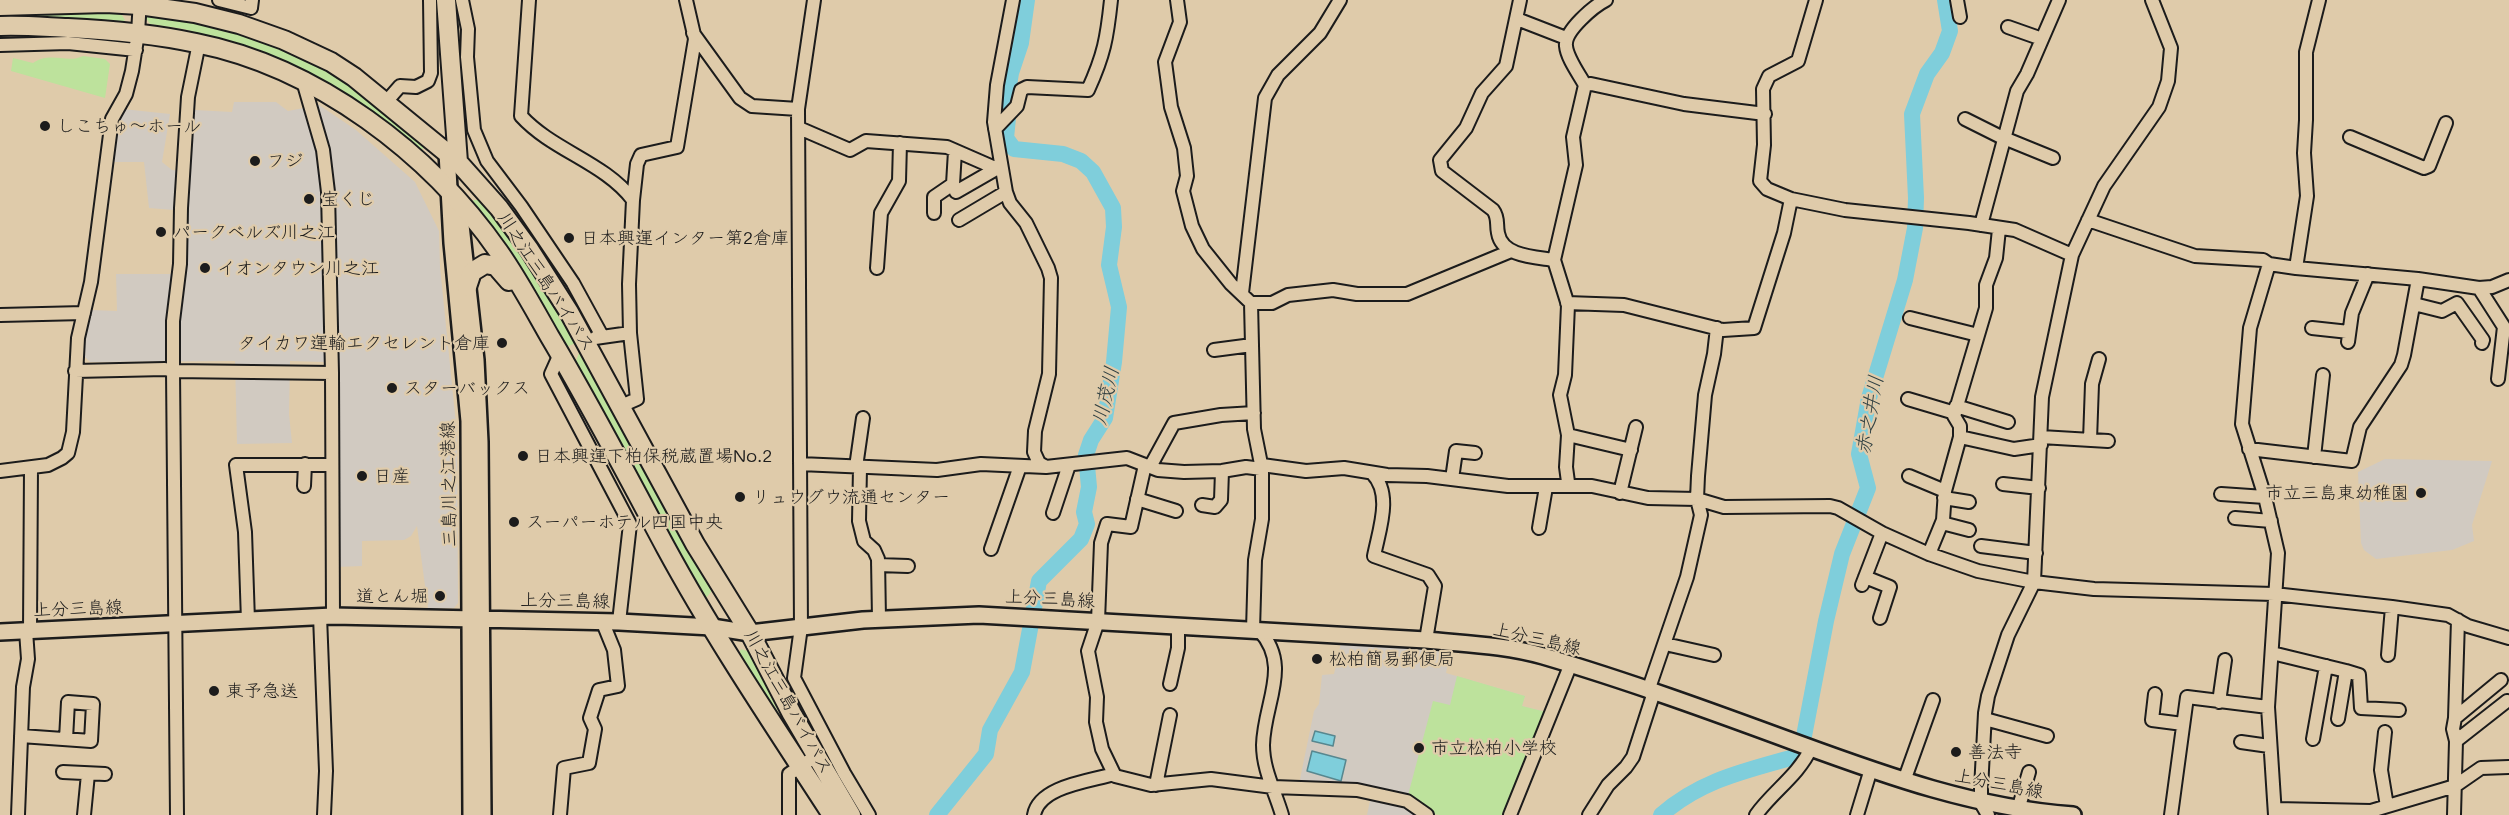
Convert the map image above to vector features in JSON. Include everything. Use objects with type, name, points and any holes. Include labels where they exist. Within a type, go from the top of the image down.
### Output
[{"type":"highway","points":[[445,0],[452,157]]},
{"type":"highway","name":"川之江三島バイパス","points":[[0,6],[25,2],[140,3],[239,24],[284,40],[331,62],[386,102],[452,157],[499,208],[594,339],[621,406],[695,544],[750,633],[762,660],[851,815]]},
{"type":"highway","name":"川之江三島バイパス","points":[[0,26],[101,29],[137,42],[199,43],[259,62],[303,81],[370,121],[424,165],[499,252],[560,354],[667,550],[712,627],[832,815]]},
{"type":"highway","points":[[467,287],[472,272],[478,266],[490,264],[496,266],[560,354]]},
{"type":"main road","name":"三島川之江港線","points":[[452,157],[468,421],[483,815]]},
{"type":"main road","name":"三島川之江港線","points":[[453,196],[476,360],[480,442],[471,815]]},
{"type":"main road","name":"上分三島線","points":[[0,632],[326,616],[619,622],[712,627],[750,633],[879,619],[979,615],[1426,640],[1518,651],[1570,666],[1651,692],[1985,809],[2073,815]]},
{"type":"street","points":[[219,0],[251,8],[252,0]]},
{"type":"street","points":[[386,102],[400,87],[416,87],[428,81],[430,73],[429,0]]},
{"type":"street","points":[[462,0],[468,30],[466,57],[474,130],[488,161],[573,284],[594,339],[630,333]]},
{"type":"street","points":[[530,0],[523,61],[521,116],[550,141],[621,185],[633,200]]},
{"type":"street","points":[[621,406],[637,399],[630,333],[633,200],[637,164],[641,155],[677,147],[694,39],[686,0]]},
{"type":"street","points":[[814,0],[798,109],[801,627],[794,678],[869,815]]},
{"type":"street","points":[[1013,0],[997,85],[995,129],[999,170],[1010,203],[1026,223],[1051,278],[1049,374],[1035,431],[1034,452],[1040,463],[1046,467]]},
{"type":"street","points":[[995,129],[1017,106],[1021,90],[1027,87],[1088,90],[1102,60],[1107,41],[1111,0]]},
{"type":"street","points":[[1176,0],[1180,22],[1165,62],[1171,107],[1184,148],[1187,176],[1183,192],[1192,226],[1203,249],[1231,284],[1247,298],[1272,303],[1288,295],[1333,290],[1357,294],[1410,294],[1511,251],[1554,260]]},
{"type":"street","points":[[1282,815],[1273,787],[1268,780],[1263,746],[1276,663],[1270,643],[1256,630],[1255,560],[1262,519],[1262,467],[1254,429],[1252,345],[1247,298],[1256,173],[1265,98],[1278,75],[1320,33],[1340,0]]},
{"type":"street","points":[[1511,251],[1500,239],[1493,210],[1442,171],[1439,163],[1466,128],[1482,93],[1506,66],[1520,0]]},
{"type":"street","points":[[1571,486],[1568,482],[1566,467],[1568,435],[1560,395],[1565,375],[1567,303],[1554,260],[1576,165],[1573,136],[1585,85],[1565,48],[1566,38],[1594,6],[1606,0]]},
{"type":"street","points":[[1816,0],[1798,61],[1769,76],[1764,89],[1764,145],[1760,181],[1767,189],[1791,199],[1845,210],[1924,217],[2025,234],[2072,255]]},
{"type":"street","points":[[1957,0],[1960,17]]},
{"type":"street","points":[[1981,225],[2017,92],[2059,0]]},
{"type":"street","points":[[1985,809],[1985,719],[1988,696],[2008,636],[2034,582],[2042,397],[2072,255],[2104,186],[2152,118],[2165,93],[2171,48],[2152,0]]},
{"type":"street","points":[[2296,268],[2307,196],[2304,153],[2306,52],[2319,0]]},
{"type":"street","points":[[0,471],[48,465],[68,453],[73,432],[78,338],[91,282],[112,119],[126,94],[137,42],[140,3]]},
{"type":"street","points":[[1517,20],[1566,38]]},
{"type":"street","points":[[2008,27],[2042,39]]},
{"type":"street","points":[[693,33],[740,98],[748,105],[798,109]]},
{"type":"street","points":[[0,45],[137,42]]},
{"type":"street","points":[[177,815],[173,321],[180,264],[188,97],[199,43]]},
{"type":"street","points":[[303,81],[323,150],[328,192],[332,465],[326,616],[324,815]]},
{"type":"street","points":[[1585,85],[1591,84],[1684,104],[1765,114]]},
{"type":"street","points":[[1965,119],[2053,158]]},
{"type":"street","points":[[2350,137],[2424,168],[2429,166],[2446,123]]},
{"type":"street","points":[[799,128],[850,150],[866,141],[947,147],[999,170]]},
{"type":"street","points":[[877,268],[881,213],[899,181],[900,143]]},
{"type":"street","points":[[934,213],[934,197],[953,184],[955,151]]},
{"type":"street","points":[[956,192],[999,170]]},
{"type":"street","points":[[959,220],[1006,192]]},
{"type":"street","points":[[1567,303],[1624,305],[1717,328],[1754,328],[1784,233],[1791,199]]},
{"type":"street","points":[[2088,220],[2196,256],[2263,260],[2269,264],[2296,268],[2418,279],[2479,288],[2492,287],[2509,280]]},
{"type":"street","points":[[1929,554],[1942,523],[1945,495],[1960,437],[1960,426],[1954,416],[1986,308],[1986,285],[1996,258],[2000,229]]},
{"type":"street","points":[[2269,264],[2250,328],[2242,423],[2265,496],[2278,553],[2268,707],[2269,746],[2276,812],[2371,811],[2394,808],[2455,786],[2481,768],[2509,767]]},
{"type":"street","points":[[2313,328],[2349,337],[2352,313],[2368,274]]},
{"type":"street","points":[[2249,449],[2352,461],[2360,427],[2400,365],[2418,279]]},
{"type":"street","points":[[2479,288],[2504,327],[2498,379]]},
{"type":"street","points":[[2414,304],[2442,311],[2457,303],[2483,340],[2482,343]]},
{"type":"street","points":[[0,315],[84,313]]},
{"type":"street","points":[[1911,318],[1978,335]]},
{"type":"street","points":[[1589,815],[1608,785],[1633,757],[1665,644],[1688,578],[1701,515],[1697,499],[1705,395],[1717,328]]},
{"type":"street","points":[[1214,350],[1252,345]]},
{"type":"street","points":[[560,354],[551,374],[630,524],[619,622]]},
{"type":"street","points":[[2090,440],[2092,384],[2098,359]]},
{"type":"street","points":[[75,371],[165,369],[173,371],[332,373]]},
{"type":"street","points":[[2313,457],[2323,375]]},
{"type":"street","points":[[1908,399],[2008,422]]},
{"type":"street","points":[[1114,774],[1102,749],[1096,722],[1097,697],[1088,651],[1098,621],[1101,543],[1104,529],[1107,524],[1131,527],[1147,466],[1174,423],[1221,415],[1254,413]]},
{"type":"street","points":[[863,418],[858,467],[859,521],[864,541],[874,550],[878,565],[879,619]]},
{"type":"street","points":[[1620,493],[1636,427]]},
{"type":"street","points":[[1568,435],[1631,450]]},
{"type":"street","points":[[1960,437],[2014,449],[2041,441],[2108,441]]},
{"type":"street","points":[[1452,478],[1456,451],[1475,453]]},
{"type":"street","points":[[800,464],[937,470],[981,465],[1046,467],[1127,458],[1147,466],[1184,472],[1222,471],[1246,466],[1306,471],[1344,468],[1372,473],[1452,478],[1508,486],[1592,486],[1648,498],[1697,499],[1724,507],[1830,506],[1845,511],[1882,533],[1929,554],[1978,571],[2034,582],[2094,589],[2274,594],[2392,607],[2448,615],[2468,626],[2509,638]]},
{"type":"street","points":[[304,486],[305,464]]},
{"type":"street","points":[[248,621],[246,532],[236,465],[332,465]]},
{"type":"street","points":[[1053,513],[1069,465]]},
{"type":"street","points":[[991,549],[1020,466]]},
{"type":"street","points":[[18,815],[23,687],[28,659],[31,468]]},
{"type":"street","points":[[1202,505],[1215,507],[1221,500],[1222,471]]},
{"type":"street","points":[[1372,473],[1383,489],[1384,499],[1374,556],[1428,575],[1435,586],[1426,640]]},
{"type":"street","points":[[1909,476],[1945,495],[1969,502]]},
{"type":"street","points":[[2003,483],[2039,488]]},
{"type":"street","points":[[1539,528],[1545,487]]},
{"type":"street","points":[[2221,494],[2265,496]]},
{"type":"street","points":[[1137,499],[1176,511]]},
{"type":"street","points":[[2235,518],[2271,521]]},
{"type":"street","points":[[1942,523],[1969,530]]},
{"type":"street","points":[[1880,618],[1890,587],[1863,581],[1882,533]]},
{"type":"street","points":[[1981,546],[2036,554]]},
{"type":"street","points":[[878,565],[908,566]]},
{"type":"street","points":[[2388,655],[2392,607]]},
{"type":"street","points":[[2454,815],[2456,741],[2453,729],[2458,620]]},
{"type":"street","points":[[560,815],[564,768],[589,763],[595,729],[590,718],[599,690],[618,686],[614,650],[603,623]]},
{"type":"street","points":[[1170,684],[1178,648],[1178,626]]},
{"type":"street","points":[[1665,644],[1700,656],[1714,655]]},
{"type":"street","points":[[2272,653],[2359,675],[2361,708],[2399,710]]},
{"type":"street","points":[[2219,702],[2225,660]]},
{"type":"street","points":[[1510,815],[1570,666]]},
{"type":"street","points":[[2313,739],[2326,666]]},
{"type":"street","points":[[2338,719],[2346,671]]},
{"type":"street","points":[[2455,718],[2501,680]]},
{"type":"street","points":[[2155,694],[2152,720],[2183,724]]},
{"type":"street","points":[[2171,815],[2187,697],[2268,707]]},
{"type":"street","points":[[1904,781],[1933,700]]},
{"type":"street","points":[[2456,741],[2508,701]]},
{"type":"street","points":[[1156,785],[1170,715]]},
{"type":"street","points":[[1985,719],[2047,736]]},
{"type":"street","points":[[2385,732],[2381,770],[2394,808]]},
{"type":"street","points":[[21,736],[66,739]]},
{"type":"street","points":[[2241,742],[2269,746]]},
{"type":"street","points":[[1756,815],[1794,775],[1811,748]]},
{"type":"street","points":[[789,815],[789,774],[816,756]]},
{"type":"street","points":[[1857,815],[1871,769]]},
{"type":"street","points":[[63,772],[105,774]]},
{"type":"street","points":[[2018,810],[2029,772]]},
{"type":"street","points":[[84,815],[88,774]]},
{"type":"street","points":[[1034,815],[1035,809],[1057,790],[1114,774],[1156,785],[1210,779],[1273,787],[1373,792],[1407,801],[1427,815]]},
{"type":"shaded area","name":"イオンタウン川之江","points":[[234,102],[276,102],[288,111],[319,105],[356,130],[415,182],[439,231],[440,267],[457,434],[458,603],[454,608],[428,608],[417,526],[411,536],[404,540],[362,541],[362,566],[337,567],[340,524],[339,374],[323,362],[290,361],[289,414],[292,443],[237,444],[235,361],[90,362],[82,354],[91,310],[117,311],[116,274],[183,274],[186,211],[149,208],[144,162],[113,162],[119,120],[123,109],[170,114],[162,162],[172,170],[188,172],[195,110],[232,112]]},
{"type":"shaded area","name":"市立三島東幼稚園","points":[[2385,459],[2492,461],[2472,525],[2474,541],[2452,550],[2376,559],[2364,550],[2361,543],[2358,472]]},
{"type":"shaded area","name":"市立松柏小学校","points":[[1341,643],[1451,651],[1446,673],[1525,696],[1522,706],[1546,712],[1440,815],[1412,801],[1299,784],[1314,711],[1319,704],[1322,675],[1334,674]]},
{"type":"shaded area","points":[[1371,796],[1398,803],[1415,815],[1367,815]]},
{"type":"green space","points":[[120,12],[125,20],[122,23],[30,21],[0,17],[0,13],[58,14]]},
{"type":"green space","points":[[149,14],[185,17],[276,44],[330,71],[390,116],[424,148],[418,151],[258,55],[184,29],[150,24],[146,18]]},
{"type":"green space","points":[[83,56],[105,59],[110,64],[105,98],[11,71],[13,58],[33,63],[46,58],[71,59]]},
{"type":"green space","points":[[474,200],[487,204],[550,294],[576,343],[566,347],[542,307],[526,274],[471,202]]},
{"type":"green space","points":[[584,350],[711,586],[711,592],[706,598],[701,598],[583,377],[576,361],[579,353]]},
{"type":"green space","points":[[741,649],[750,652],[778,712],[801,752],[738,656]]},
{"type":"green space","points":[[1457,676],[1525,696],[1522,706],[1546,712],[1506,815],[1433,814],[1407,799],[1433,701],[1450,705]]},
{"type":"water","points":[[1315,731],[1335,736],[1333,746],[1312,741]]},
{"type":"water","points":[[1312,751],[1346,760],[1341,781],[1307,771]]},
{"type":"waterway","name":"川茂川","points":[[937,815],[986,754],[990,730],[1022,672],[1039,581],[1081,539],[1087,524],[1084,512],[1089,487],[1086,455],[1091,440],[1105,418],[1114,362],[1119,307],[1109,265],[1114,227],[1113,208],[1093,172],[1081,161],[1063,154],[1014,149],[1006,138],[1008,118],[1005,111],[1011,73],[1021,43],[1027,0]]},
{"type":"waterway","name":"赤之井川","points":[[1661,815],[1692,793],[1724,778],[1794,757],[1804,736],[1826,621],[1842,554],[1868,488],[1859,454],[1869,398],[1905,280],[1915,228],[1912,114],[1927,74],[1942,53],[1950,31],[1945,0]]},
{"type":"place","name":"しこちゅ～ホール","points":[[45,126]]},
{"type":"place","name":"フジ","points":[[255,161]]},
{"type":"place","name":"宝くじ","points":[[309,199]]},
{"type":"place","name":"パークベルズ川之江","points":[[161,232]]},
{"type":"place","name":"日本興運インター第2倉庫","points":[[569,238]]},
{"type":"place","name":"イオンタウン川之江","points":[[205,268]]},
{"type":"place","name":"タイカワ運輸エクセレント倉庫","points":[[502,343]]},
{"type":"place","name":"スターバックス","points":[[392,388]]},
{"type":"place","name":"日本興運下柏保税蔵置場No.2","points":[[523,456]]},
{"type":"place","name":"日産","points":[[362,476]]},
{"type":"place","name":"市立三島東幼稚園","points":[[2421,493]]},
{"type":"place","name":"リュウグウ流通センター","points":[[740,497]]},
{"type":"place","name":"スーパーホテル四国中央","points":[[514,522]]},
{"type":"place","name":"道とん堀","points":[[440,596]]},
{"type":"place","name":"松柏簡易郵便局","points":[[1317,659]]},
{"type":"place","name":"東予急送","points":[[214,691]]},
{"type":"place","name":"市立松柏小学校","points":[[1419,748]]},
{"type":"place","name":"善法寺","points":[[1956,752]]}]
